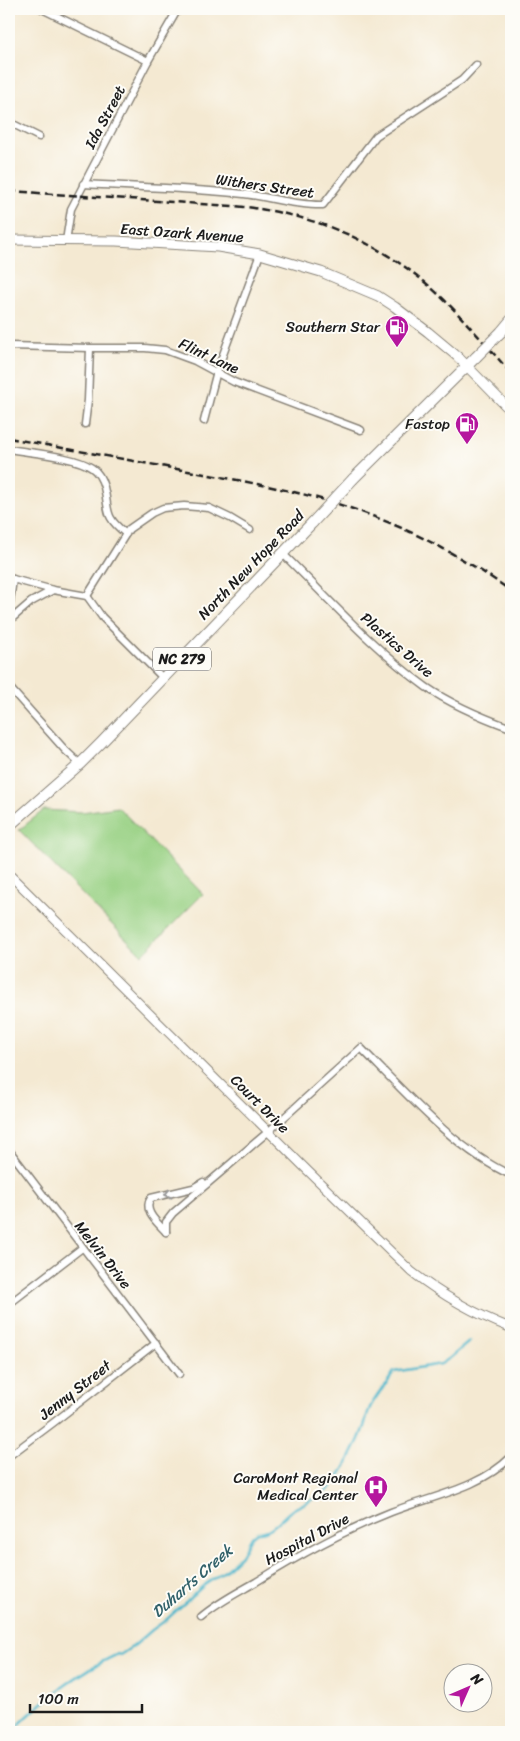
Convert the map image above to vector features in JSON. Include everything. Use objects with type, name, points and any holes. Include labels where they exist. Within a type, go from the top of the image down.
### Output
[{"type":"main road","name":"East Ozark Avenue","points":[[9,240],[187,244],[238,249],[321,272],[378,296],[428,332],[467,366],[511,411]]},
{"type":"main road","name":"North New Hope Road","points":[[9,826],[80,764],[284,554],[353,479],[511,320]]},
{"type":"street","points":[[42,9],[148,61]]},
{"type":"street","name":"Ida Street","points":[[66,241],[71,210],[148,61],[178,9]]},
{"type":"street","name":"Withers Street","points":[[84,184],[217,191],[264,196],[311,206],[323,205],[376,136],[462,80],[476,65]]},
{"type":"street","points":[[9,122],[39,137]]},
{"type":"street","points":[[204,421],[217,372],[260,254]]},
{"type":"street","name":"Flint Lane","points":[[9,346],[165,350],[195,360],[234,382],[361,430]]},
{"type":"street","points":[[85,424],[90,348]]},
{"type":"street","points":[[9,449],[72,460],[92,468],[98,473],[103,484],[106,495],[106,509],[110,517],[115,525],[126,534]]},
{"type":"street","points":[[87,596],[126,534],[136,523],[163,508],[184,506],[209,508],[221,512],[250,530]]},
{"type":"street","name":"Plastics Drive","points":[[284,554],[378,648],[426,688],[480,717],[511,728]]},
{"type":"street","points":[[9,609],[11,579],[53,590],[87,596],[102,617],[163,678]]},
{"type":"street","points":[[9,621],[31,602],[53,590]]},
{"type":"street","points":[[9,687],[65,750],[80,764]]},
{"type":"street","name":"Court Drive","points":[[9,874],[412,1272],[480,1316],[511,1328]]},
{"type":"street","points":[[214,1177],[193,1188],[151,1198],[148,1202],[148,1211],[166,1232],[166,1222],[173,1213],[269,1131],[360,1048],[460,1144],[511,1175]]},
{"type":"street","name":"Melvin Drive","points":[[9,1150],[179,1374]]},
{"type":"street","points":[[9,1304],[82,1248]]},
{"type":"street","name":"Jenny Street","points":[[9,1456],[156,1343]]},
{"type":"street","name":"Hospital Drive","points":[[201,1616],[323,1543],[391,1512],[467,1486],[493,1472],[511,1457]]},
{"type":"green space","points":[[118,807],[203,894],[142,955],[19,830],[44,810],[82,812]]},
{"type":"waterway","name":"Duharts Creek","points":[[12,1732],[35,1709],[61,1688],[103,1661],[118,1654],[120,1655],[166,1620],[203,1586],[226,1570],[241,1555],[251,1537],[257,1532],[272,1528],[292,1510],[320,1496],[330,1488],[338,1479],[358,1442],[371,1406],[394,1372],[441,1364],[470,1341]]},
{"type":"railway","points":[[9,191],[246,207],[316,222],[360,240],[402,264],[433,289],[511,373]]},
{"type":"railway","points":[[9,438],[249,482],[290,491],[350,508],[413,533],[454,554],[511,591]]},
{"type":"place","name":"Southern Star","points":[[397,348]]},
{"type":"place","name":"Fastop","points":[[467,445]]},
{"type":"place","name":"CaroMont Regional Medical Center","points":[[376,1508]]}]
